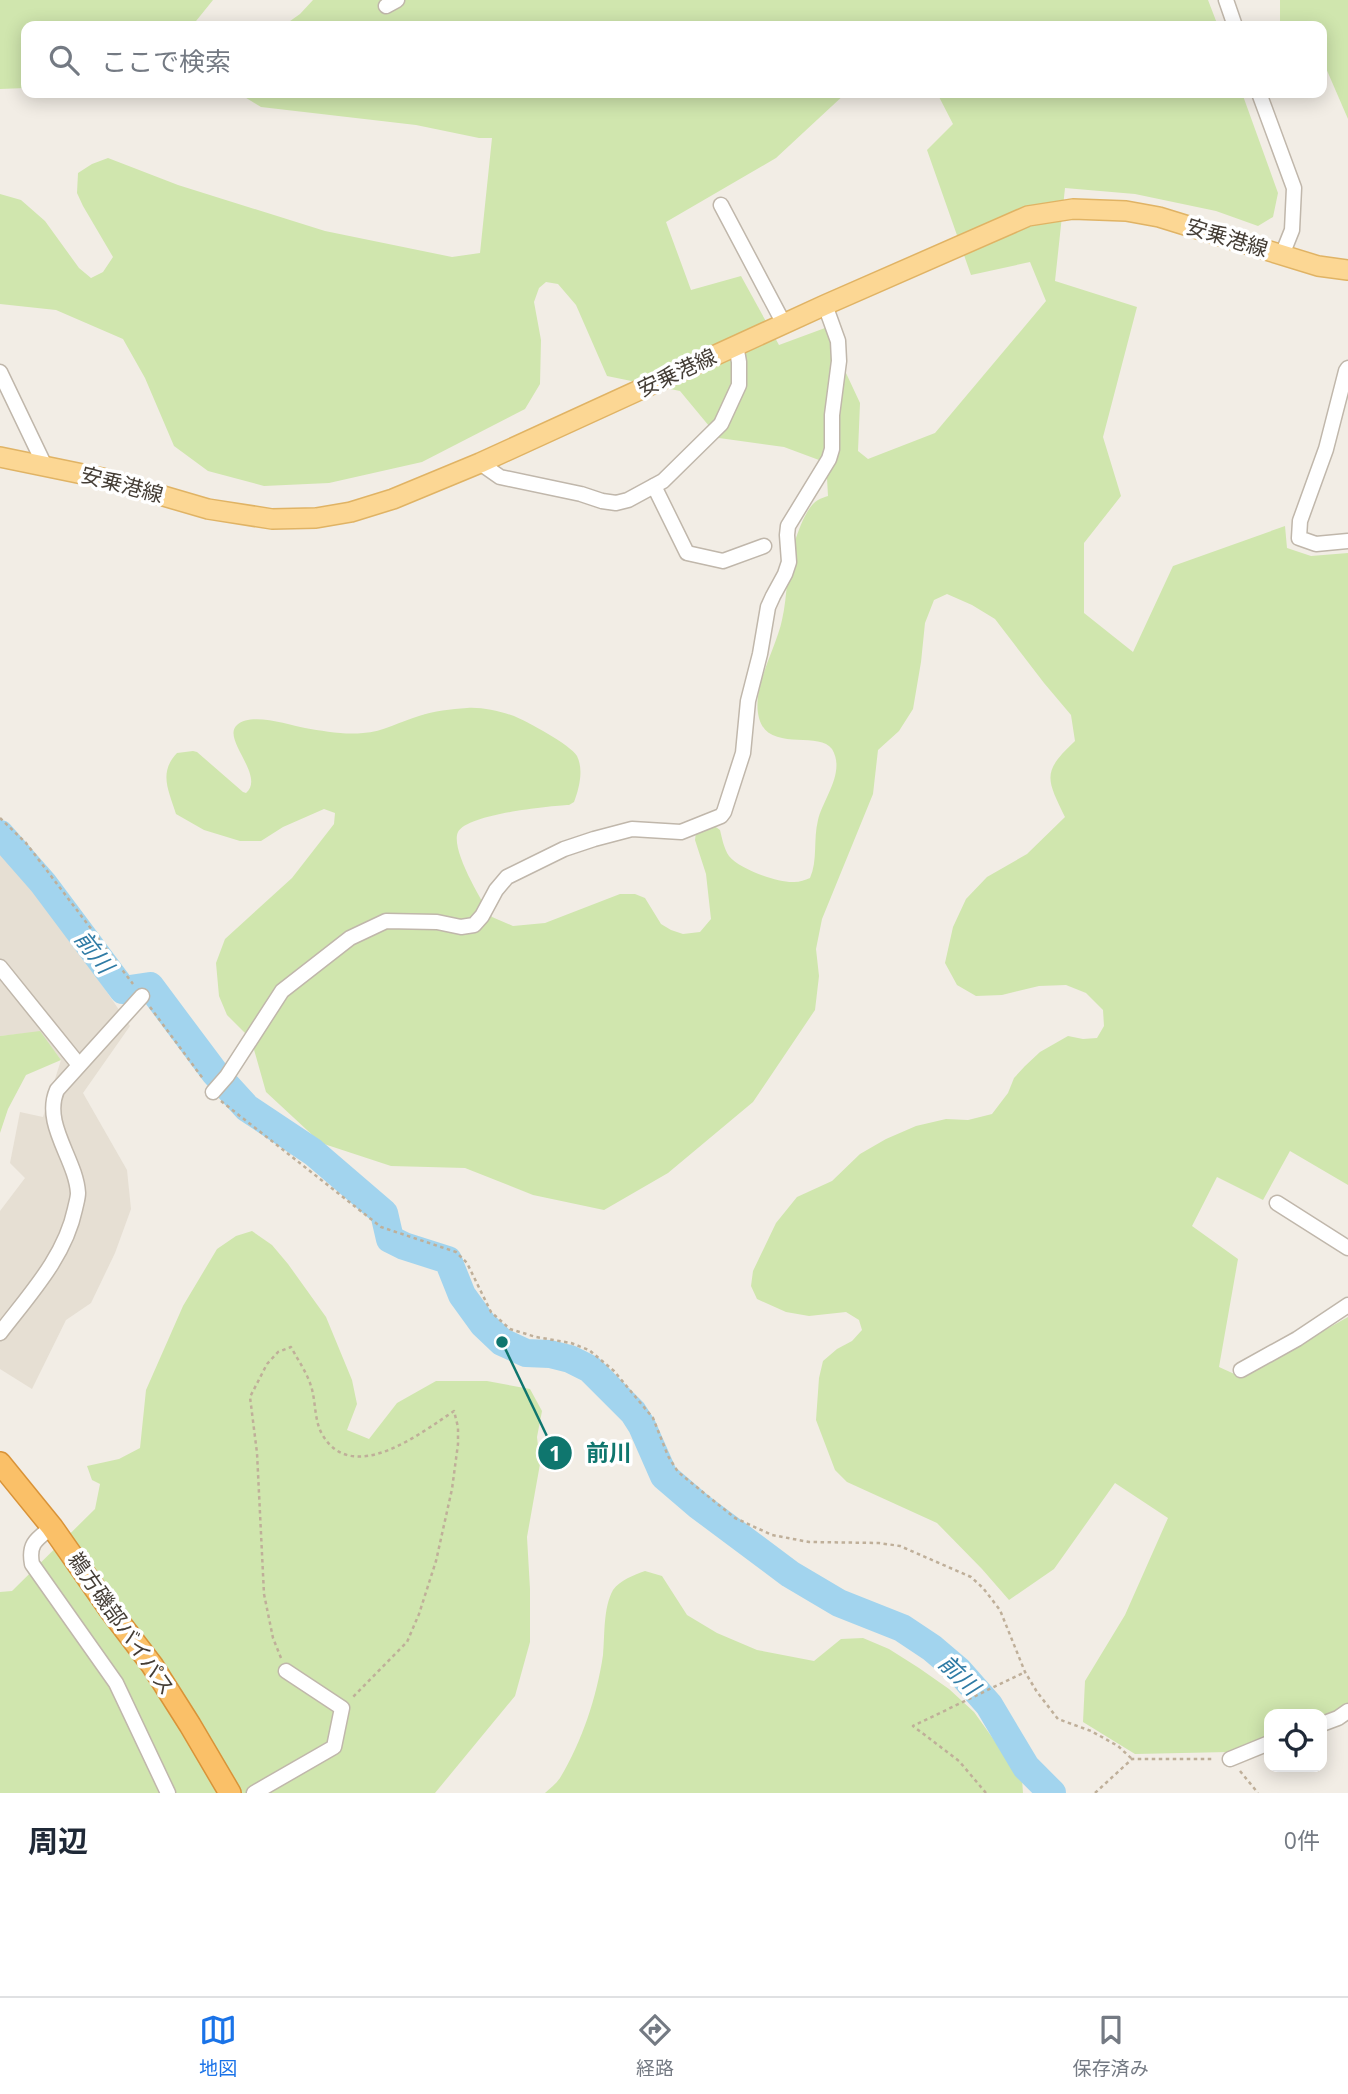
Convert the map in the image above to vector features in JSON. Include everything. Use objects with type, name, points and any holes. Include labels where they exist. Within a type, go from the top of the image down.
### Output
[{"type":"highway","name":"鵜方磯部バイパス","points":[[0,1463],[52,1527],[152,1665],[230,1793]]},
{"type":"main road","name":"安乗港線","points":[[0,457],[102,478],[208,509],[272,519],[316,517],[351,512],[393,499],[480,463],[1009,223],[1040,214],[1073,209],[1126,211],[1159,217],[1318,266],[1348,270]]},
{"type":"street","points":[[1226,0],[1233,21]]},
{"type":"street","points":[[1261,98],[1294,188],[1292,230],[1282,255]]},
{"type":"street","points":[[722,205],[784,324]]},
{"type":"street","points":[[219,1084],[282,991],[351,938],[386,921],[437,922],[461,927],[474,925],[507,877],[564,849],[632,829],[681,832],[721,816],[743,753],[748,701],[768,607],[789,562],[788,526],[829,459],[832,449],[832,415],[839,361],[838,341],[825,305]]},
{"type":"street","points":[[480,463],[500,477],[616,503],[628,499],[663,481],[721,424],[739,385],[736,345]]},
{"type":"street","points":[[1348,368],[1326,449],[1300,521],[1300,538],[1316,544],[1348,541]]},
{"type":"street","points":[[0,372],[46,466]]},
{"type":"street","points":[[654,486],[687,553],[723,561],[764,546]]},
{"type":"street","points":[[0,967],[79,1066]]},
{"type":"street","points":[[0,1333],[59,1253],[72,1224],[78,1194],[52,1107],[57,1090],[142,996]]},
{"type":"street","points":[[1277,1203],[1348,1248]]},
{"type":"street","points":[[1241,1370],[1297,1339],[1348,1306]]},
{"type":"street","points":[[52,1527],[34,1542],[30,1553],[32,1564],[116,1683],[168,1793]]},
{"type":"street","points":[[254,1793],[334,1747],[342,1708],[286,1671]]},
{"type":"street","points":[[1327,1722],[1348,1711]]},
{"type":"street","points":[[1230,1759],[1264,1746]]},
{"type":"path","points":[[0,817],[26,843],[130,981]]},
{"type":"path","points":[[142,996],[219,1084],[225,1106],[381,1227],[456,1252],[467,1263],[491,1311],[510,1329],[572,1343],[589,1350],[614,1371],[653,1418],[668,1456],[678,1472],[735,1518],[772,1535],[809,1542],[900,1546],[971,1577],[1000,1610],[1025,1672],[1058,1719],[1100,1736],[1118,1746],[1132,1759]]},
{"type":"path","points":[[286,1671],[272,1638],[264,1594],[257,1453],[250,1397],[267,1364],[278,1352],[291,1347],[311,1385],[322,1433],[334,1449],[343,1455],[372,1457],[426,1430],[454,1410],[458,1427],[452,1489],[436,1561],[419,1614],[407,1642],[342,1708]]},
{"type":"path","points":[[986,1793],[959,1761],[913,1726],[1025,1672]]},
{"type":"path","points":[[1095,1793],[1132,1759],[1230,1759],[1258,1793]]},
{"type":"shaded area","points":[[0,851],[16,865],[64,929],[130,1026],[83,1093],[127,1170],[131,1209],[115,1253],[91,1303],[66,1320],[32,1389],[0,1369],[0,1211],[25,1178],[10,1163],[20,1112],[43,1117],[61,1060],[40,1032],[0,1036]]},
{"type":"green space","points":[[0,0],[213,0],[196,21],[21,21],[21,88],[0,89]]},
{"type":"green space","points":[[313,0],[1208,0],[1216,21],[290,21]]},
{"type":"green space","points":[[1280,0],[1348,0],[1348,119],[1327,71],[1327,21],[1280,21]]},
{"type":"green space","points":[[246,98],[841,98],[776,158],[666,222],[691,290],[741,276],[779,345],[825,328],[860,403],[858,451],[868,459],[935,433],[1046,301],[1030,262],[971,275],[927,150],[953,124],[940,98],[1244,98],[1278,193],[1273,217],[1258,226],[1216,211],[1135,194],[1065,188],[1055,281],[1137,307],[1103,437],[1121,496],[1084,543],[1084,613],[1133,652],[1173,566],[1285,526],[1287,548],[1311,556],[1348,553],[1348,1185],[1290,1151],[1263,1200],[1217,1177],[1192,1226],[1238,1259],[1219,1367],[1241,1377],[1348,1317],[1348,1704],[1336,1714],[1327,1717],[1327,1709],[1264,1709],[1264,1740],[1229,1752],[1135,1754],[1083,1722],[1085,1681],[1125,1615],[1168,1518],[1115,1483],[1054,1569],[1009,1600],[937,1523],[847,1482],[835,1470],[816,1420],[819,1378],[823,1361],[852,1341],[862,1330],[859,1320],[846,1312],[809,1316],[786,1312],[757,1299],[751,1286],[753,1271],[776,1223],[797,1197],[832,1181],[860,1154],[916,1126],[946,1119],[968,1120],[992,1114],[1008,1093],[1014,1078],[1040,1052],[1068,1036],[1097,1038],[1104,1026],[1103,1010],[1086,993],[1066,985],[1039,986],[1002,995],[976,996],[957,985],[945,963],[953,927],[966,899],[987,877],[1027,854],[1065,817],[1050,776],[1057,760],[1075,741],[1071,715],[995,619],[972,605],[947,594],[934,600],[925,623],[913,709],[899,731],[878,750],[873,794],[822,919],[816,949],[819,976],[815,1010],[753,1102],[668,1173],[604,1210],[533,1195],[465,1168],[391,1166],[321,1143],[266,1092],[251,1039],[227,1015],[219,996],[216,963],[225,939],[292,878],[334,824],[335,813],[324,809],[283,827],[261,841],[240,841],[204,830],[176,814],[166,775],[171,760],[177,753],[197,752],[246,793],[251,786],[251,777],[234,739],[237,725],[244,721],[261,719],[305,728],[356,733],[378,731],[425,714],[455,709],[485,709],[514,716],[573,751],[579,761],[580,779],[574,802],[569,805],[492,816],[477,820],[458,832],[457,840],[463,862],[492,917],[513,926],[545,923],[620,894],[635,894],[645,898],[661,924],[683,934],[700,932],[711,919],[706,874],[695,840],[696,832],[713,825],[720,830],[729,856],[741,866],[759,874],[787,882],[810,878],[818,820],[835,776],[836,758],[832,749],[816,741],[772,735],[764,729],[757,706],[761,681],[782,620],[795,541],[810,507],[828,496],[827,478],[819,460],[784,447],[719,438],[680,391],[607,376],[576,305],[558,284],[546,282],[539,288],[534,302],[541,340],[540,384],[525,409],[422,462],[329,483],[264,486],[208,471],[174,446],[145,378],[123,339],[56,310],[0,304],[0,194],[21,200],[45,221],[79,268],[91,278],[103,272],[113,257],[77,193],[78,173],[108,158],[178,185],[325,231],[452,257],[480,253],[492,138],[479,138],[416,125],[261,107]]},
{"type":"green space","points":[[40,1031],[61,1060],[26,1075],[8,1109],[0,1133],[0,1036]]},
{"type":"green space","points":[[252,1231],[272,1245],[326,1317],[352,1380],[357,1404],[347,1430],[369,1439],[397,1403],[436,1381],[487,1381],[530,1389],[542,1411],[537,1437],[540,1464],[527,1537],[530,1642],[515,1696],[435,1793],[0,1793],[0,1592],[12,1591],[95,1509],[100,1484],[92,1480],[87,1466],[119,1459],[140,1448],[146,1390],[183,1306],[217,1249],[236,1236]]},
{"type":"green space","points":[[645,1571],[662,1576],[687,1615],[717,1633],[757,1650],[814,1661],[841,1639],[863,1638],[889,1649],[949,1689],[974,1712],[1022,1779],[1023,1793],[545,1793],[560,1778],[588,1718],[600,1671],[606,1613],[613,1590],[619,1583]]},
{"type":"waterway","name":"前川","points":[[0,834],[43,883],[123,990],[150,986],[215,1073],[247,1108],[313,1152],[384,1213],[390,1239],[448,1260],[462,1295],[483,1324],[502,1342],[526,1353],[550,1354],[570,1359],[590,1369],[633,1412],[664,1476],[699,1506],[790,1574],[839,1603],[902,1628],[932,1648],[959,1671],[989,1705],[1026,1767],[1052,1793]]},
{"type":"place","name":"前川","points":[[502,1342]]}]
